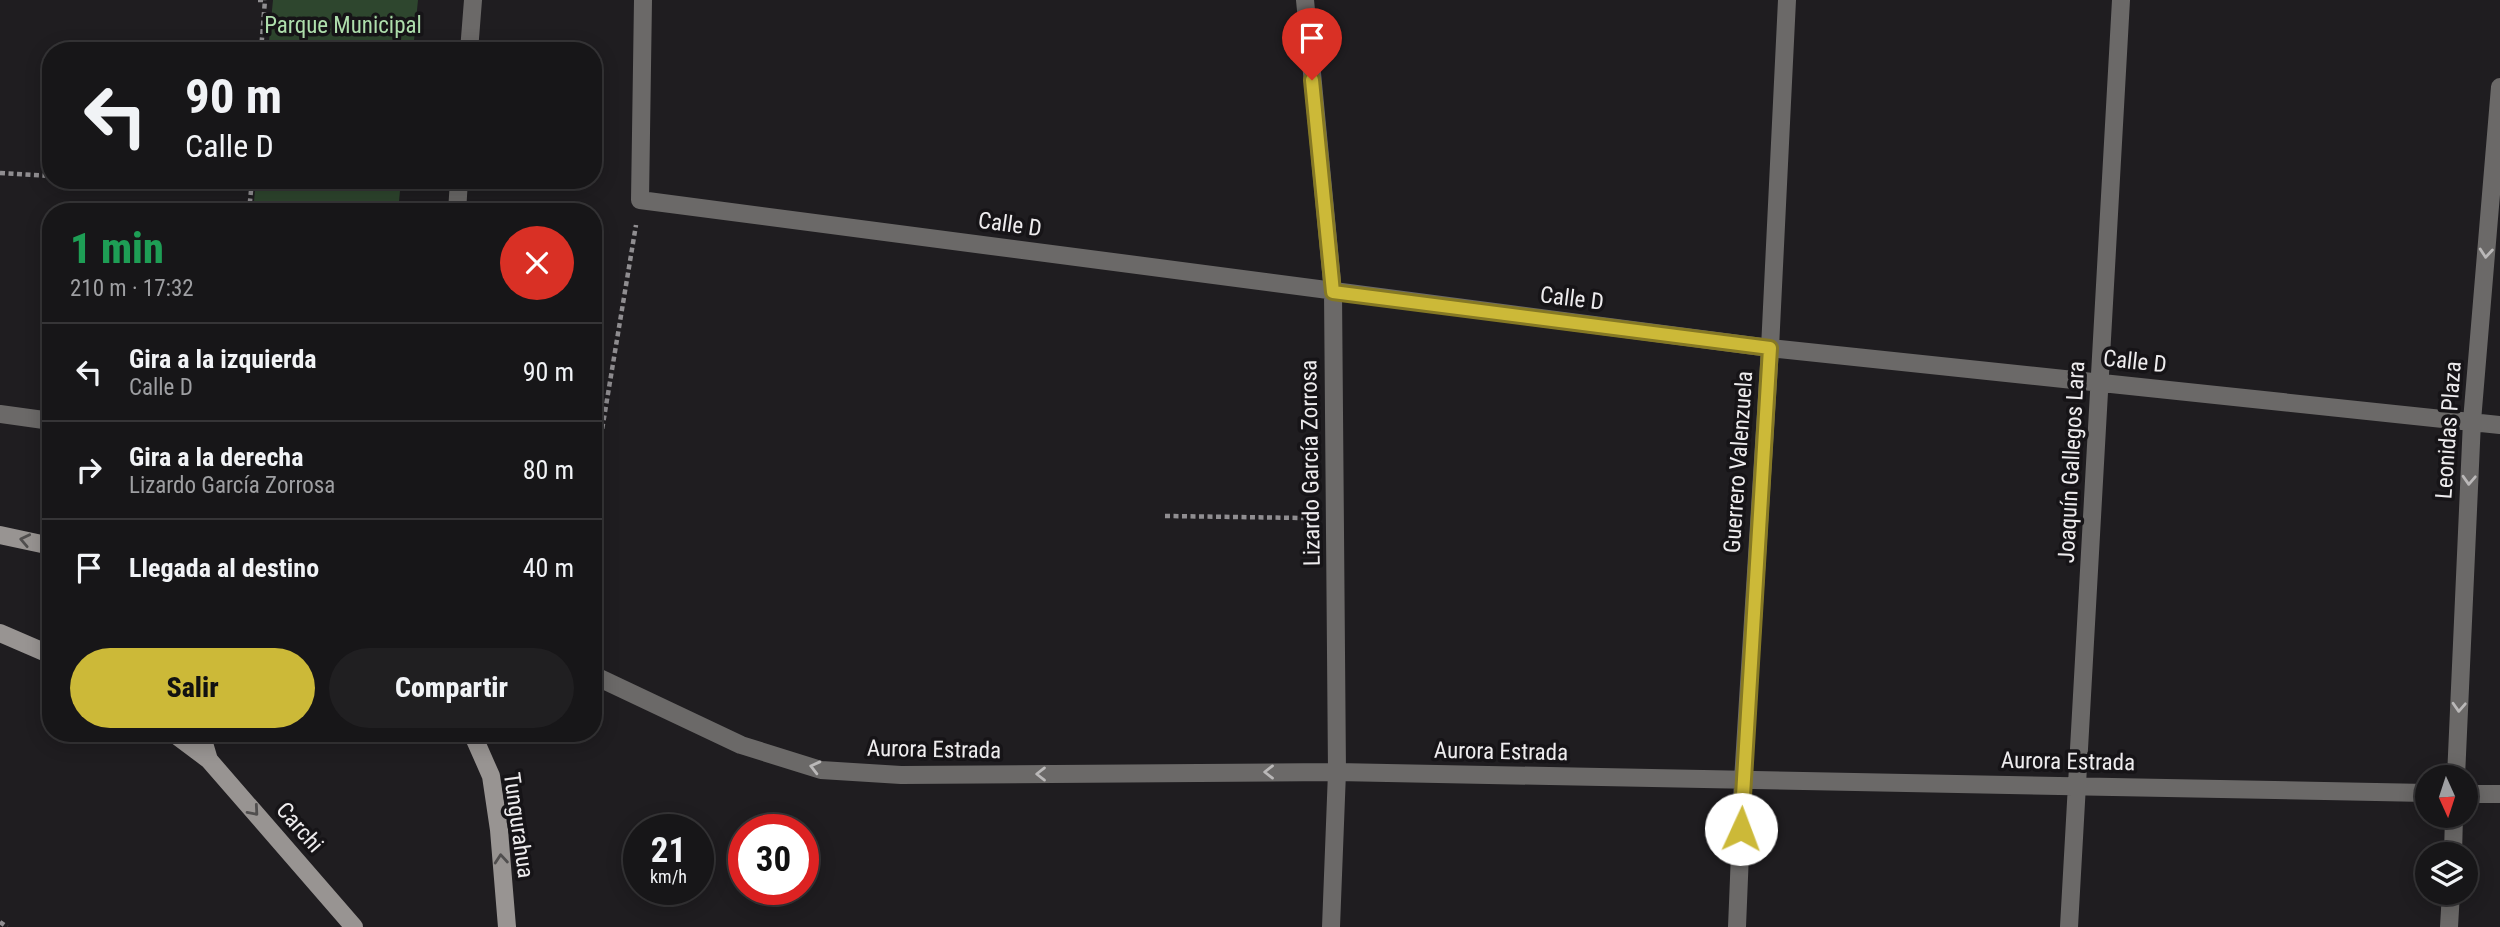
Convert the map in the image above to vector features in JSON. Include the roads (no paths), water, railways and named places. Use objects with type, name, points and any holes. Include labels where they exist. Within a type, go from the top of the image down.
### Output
[{"type":"main road","points":[[0,535],[42,544]]},
{"type":"main road","points":[[0,633],[42,651]]},
{"type":"main road","points":[[185,742],[209,760]]},
{"type":"main road","points":[[204,742],[209,760]]},
{"type":"main road","name":"Tungurahua","points":[[476,742],[491,776],[499,830],[507,927]]},
{"type":"main road","name":"Carchi","points":[[209,760],[354,927]]},
{"type":"street","points":[[470,42],[473,0]]},
{"type":"street","name":"Calle D","points":[[643,0],[640,200],[1770,348],[2500,425]]},
{"type":"street","name":"Lizardo García Zorrosa","points":[[1305,0],[1333,292],[1337,772],[1331,927]]},
{"type":"street","name":"Guerrero Valenzuela","points":[[1737,927],[1787,0]]},
{"type":"street","name":"Joaquín Gallegos Lara","points":[[2069,927],[2121,0]]},
{"type":"street","name":"Leonidas Plaza","points":[[2457,765],[2472,422],[2500,88]]},
{"type":"street","points":[[0,414],[42,420]]},
{"type":"street","name":"Aurora Estrada","points":[[602,679],[741,745],[821,769],[901,775],[1337,772],[2415,793]]},
{"type":"street","points":[[2478,794],[2500,794]]},
{"type":"street","points":[[2449,927],[2450,905]]},
{"type":"park label","name":"Parque Municipal","points":[[343,25]]}]
